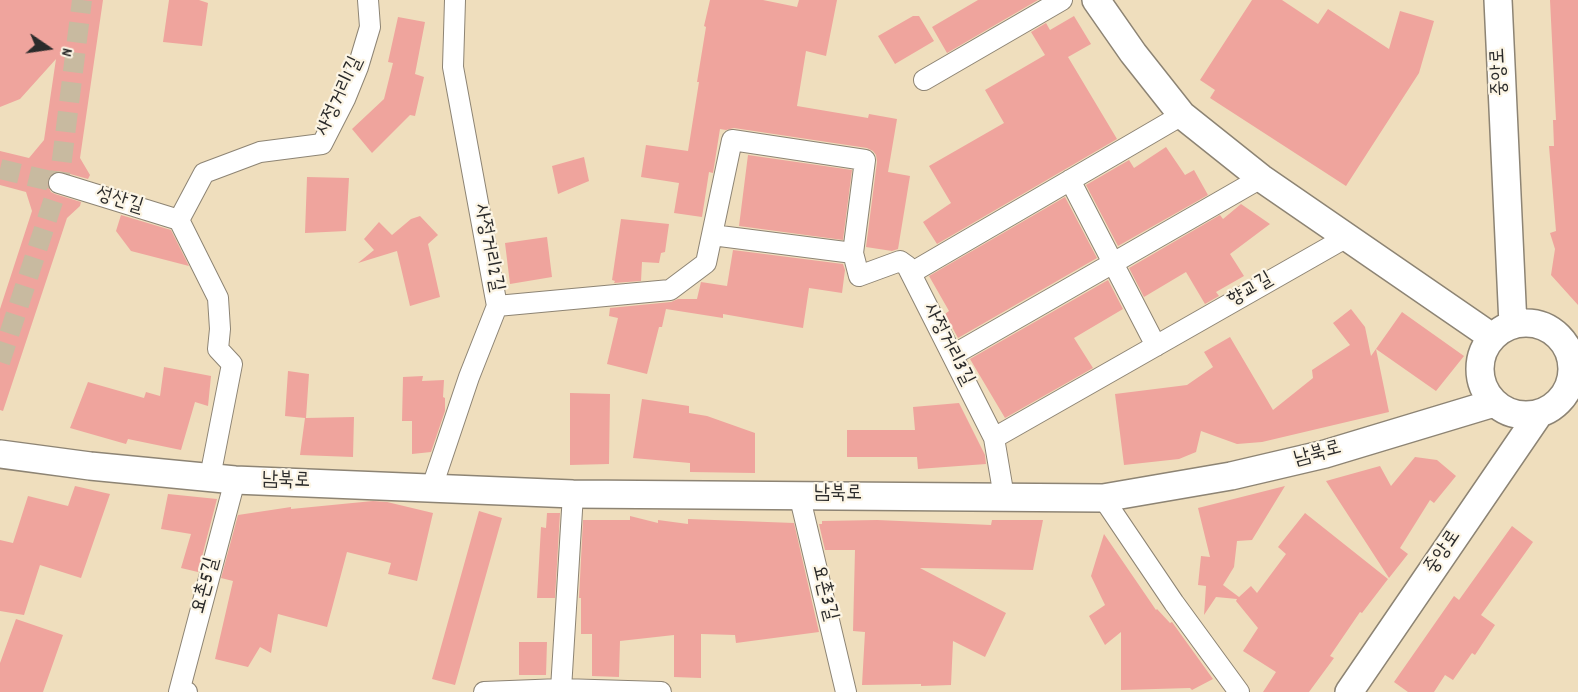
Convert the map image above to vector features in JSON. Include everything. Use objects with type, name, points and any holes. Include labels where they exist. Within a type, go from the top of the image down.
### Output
[{"type":"main road","points":[[1096,0],[1133,53],[1182,115],[1262,178],[1347,237],[1502,331]]},
{"type":"main road","name":"중앙로","points":[[1498,0],[1502,331]]},
{"type":"main road","points":[[1524,323],[1536,324],[1548,328],[1572,349],[1571,380],[1559,401],[1550,409],[1527,416],[1515,414],[1504,410],[1486,394],[1479,370],[1483,353],[1502,331],[1524,323]]},
{"type":"main road","name":"남북로","points":[[0,454],[90,466],[223,479],[573,494],[1103,498],[1231,476],[1325,454],[1494,403]]},
{"type":"main road","name":"중앙로","points":[[1349,692],[1539,414]]},
{"type":"street","name":"사정거리1길","points":[[179,220],[204,173],[260,152],[322,144],[358,67],[370,27],[368,0]]},
{"type":"street","name":"사정거리2길","points":[[432,487],[469,377],[497,306],[453,67],[455,0]]},
{"type":"street","points":[[924,80],[1062,0]]},
{"type":"street","points":[[497,306],[670,290],[706,263],[732,140],[865,160],[853,253],[859,276],[900,261],[911,273],[1182,115]]},
{"type":"street","points":[[953,355],[1262,178]]},
{"type":"street","points":[[1070,180],[1156,346]]},
{"type":"street","name":"성산길","points":[[59,183],[179,220]]},
{"type":"street","points":[[179,220],[218,298],[220,329],[218,349],[232,364],[223,479]]},
{"type":"street","points":[[712,235],[853,253]]},
{"type":"street","name":"향교길","points":[[994,438],[1347,237]]},
{"type":"street","name":"사정거리3길","points":[[911,273],[994,438],[1004,497]]},
{"type":"street","name":"요촌5길","points":[[179,692],[223,479]]},
{"type":"street","points":[[561,689],[573,494]]},
{"type":"street","name":"요촌3길","points":[[799,494],[846,692]]},
{"type":"street","points":[[1103,498],[1174,603],[1239,692]]},
{"type":"street","points":[[484,692],[561,689],[661,692]]},
{"type":"street","points":[[179,692],[187,692]]},
{"type":"building","points":[[0,0],[103,0],[80,158],[90,175],[88,179],[57,171],[48,179],[51,192],[81,202],[80,206],[67,218],[3,411],[0,410],[0,309],[32,211],[26,192],[0,185],[0,151],[29,158],[44,140],[56,59],[20,99],[0,107]]},
{"type":"building","points":[[169,0],[199,0],[208,3],[202,46],[163,42]]},
{"type":"building","points":[[710,0],[763,0],[797,7],[799,0],[837,0],[826,56],[806,51],[797,106],[868,118],[869,114],[897,119],[888,172],[910,176],[898,249],[892,251],[866,247],[877,162],[876,155],[867,148],[734,128],[720,129],[713,173],[709,172],[702,217],[674,213],[679,183],[641,177],[646,145],[688,151],[699,82],[697,82],[706,27],[704,26]]},
{"type":"building","points":[[978,0],[1038,0],[947,53],[932,27]]},
{"type":"building","points":[[1252,0],[1282,0],[1318,24],[1328,9],[1389,49],[1400,11],[1434,21],[1419,73],[1346,186],[1210,98],[1215,90],[1200,80]]},
{"type":"building","points":[[1550,0],[1578,0],[1578,305],[1551,275],[1555,249],[1550,233],[1556,231],[1549,146],[1554,146],[1553,120],[1556,120]]},
{"type":"building","points":[[913,16],[919,16],[934,41],[895,64],[878,36]]},
{"type":"building","points":[[1074,16],[1091,44],[1068,57],[1117,139],[937,244],[923,222],[951,203],[929,166],[1004,123],[985,90],[1045,55],[1031,32],[1046,23],[1050,30]]},
{"type":"building","points":[[398,17],[425,22],[415,74],[424,77],[415,116],[410,115],[372,153],[352,129],[384,99],[393,63],[388,62]]},
{"type":"building","points":[[1166,147],[1185,175],[1194,170],[1208,195],[1118,246],[1086,185],[1129,160],[1134,168]]},
{"type":"building","points":[[748,155],[852,170],[843,240],[739,226]]},
{"type":"building","points":[[584,157],[589,181],[558,194],[552,166]]},
{"type":"building","points":[[307,177],[349,178],[346,231],[305,233]]},
{"type":"building","points":[[1065,197],[1097,258],[958,338],[945,314],[949,311],[929,276]]},
{"type":"building","points":[[1241,204],[1270,224],[1230,254],[1244,276],[1216,292],[1219,296],[1205,304],[1186,272],[1144,297],[1129,268],[1220,215],[1223,219]]},
{"type":"building","points":[[121,215],[171,230],[189,266],[131,251],[116,231]]},
{"type":"building","points":[[420,216],[438,235],[428,244],[440,297],[410,306],[397,251],[358,263],[374,250],[364,239],[379,222],[392,235],[411,219]]},
{"type":"building","points":[[621,219],[669,224],[665,252],[661,253],[659,263],[642,262],[641,281],[614,283],[615,281],[612,280]]},
{"type":"building","points":[[547,237],[552,277],[510,284],[505,243]]},
{"type":"building","points":[[733,250],[843,264],[845,270],[842,293],[809,288],[803,328],[723,314],[723,318],[666,309],[647,374],[607,364],[618,318],[609,316],[610,308],[671,302],[678,299],[697,299],[701,282],[727,286]]},
{"type":"building","points":[[1108,280],[1123,309],[1074,338],[1093,368],[1005,418],[970,359]]},
{"type":"building","points":[[1351,309],[1365,327],[1371,356],[1402,312],[1464,356],[1436,391],[1376,349],[1389,412],[1262,442],[1237,444],[1201,431],[1196,452],[1179,459],[1124,465],[1115,394],[1187,385],[1213,367],[1204,352],[1230,337],[1273,410],[1313,378],[1312,370],[1350,345],[1333,323]]},
{"type":"building","points":[[164,367],[211,376],[208,406],[195,402],[181,450],[128,439],[126,444],[70,428],[88,382],[144,398],[146,392],[160,396]]},
{"type":"building","points":[[288,371],[309,374],[306,418],[354,417],[353,457],[300,455],[305,418],[285,416]]},
{"type":"building","points":[[423,376],[422,381],[444,380],[445,411],[431,452],[412,454],[412,421],[402,421],[403,377]]},
{"type":"building","points":[[570,393],[610,394],[609,464],[570,465]]},
{"type":"building","points":[[642,399],[689,406],[689,413],[707,416],[755,433],[755,473],[690,472],[690,463],[633,458]]},
{"type":"building","points":[[959,403],[985,455],[986,464],[918,469],[917,457],[847,457],[847,430],[915,430],[913,407]]},
{"type":"building","points":[[1415,457],[1437,460],[1456,476],[1434,503],[1430,500],[1400,548],[1408,554],[1389,578],[1326,481],[1380,466],[1391,486]]},
{"type":"building","points":[[75,486],[110,494],[81,578],[40,565],[24,615],[0,611],[0,540],[13,543],[28,496],[68,506]]},
{"type":"building","points":[[1285,486],[1252,540],[1237,541],[1234,567],[1223,585],[1239,597],[1251,586],[1257,593],[1286,554],[1278,547],[1305,513],[1388,579],[1362,613],[1360,612],[1330,656],[1334,658],[1309,692],[1263,692],[1276,672],[1243,651],[1258,628],[1236,601],[1237,599],[1216,597],[1204,615],[1206,586],[1198,585],[1201,556],[1210,557],[1198,508]]},
{"type":"building","points":[[168,494],[217,499],[198,572],[181,568],[191,534],[161,529]]},
{"type":"building","points":[[373,501],[433,513],[417,581],[388,574],[391,563],[347,552],[327,627],[278,614],[271,653],[260,647],[248,667],[215,659],[233,581],[221,578],[238,515],[291,507],[291,509]]},
{"type":"building","points":[[479,511],[502,518],[455,685],[432,679]]},
{"type":"building","points":[[547,513],[560,513],[555,598],[537,598],[541,527],[546,528]]},
{"type":"building","points":[[630,516],[658,523],[658,520],[688,524],[688,519],[794,523],[819,632],[736,643],[735,635],[701,634],[701,678],[674,677],[674,635],[620,641],[619,677],[592,676],[592,634],[581,634],[581,598],[579,598],[583,520],[630,520]]},
{"type":"building","points":[[877,520],[991,525],[992,520],[1043,520],[1033,570],[920,568],[1006,613],[985,657],[953,641],[951,685],[862,685],[865,632],[853,631],[855,550],[825,550],[819,524],[822,524],[822,521]]},
{"type":"building","points":[[1512,526],[1533,542],[1481,615],[1495,625],[1475,655],[1472,653],[1453,680],[1445,675],[1434,692],[1408,692],[1394,682],[1454,596],[1459,600]]},
{"type":"building","points":[[1104,534],[1156,610],[1170,623],[1172,622],[1213,679],[1192,690],[1190,688],[1121,690],[1121,632],[1105,645],[1089,616],[1105,605],[1091,576]]},
{"type":"building","points":[[16,619],[63,635],[43,692],[0,692],[0,663]]},
{"type":"building","points":[[519,642],[547,642],[546,675],[519,675]]},
{"type":"tunnel","points":[[0,362],[59,183],[82,0]]},
{"type":"tunnel","points":[[0,169],[59,183]]}]
